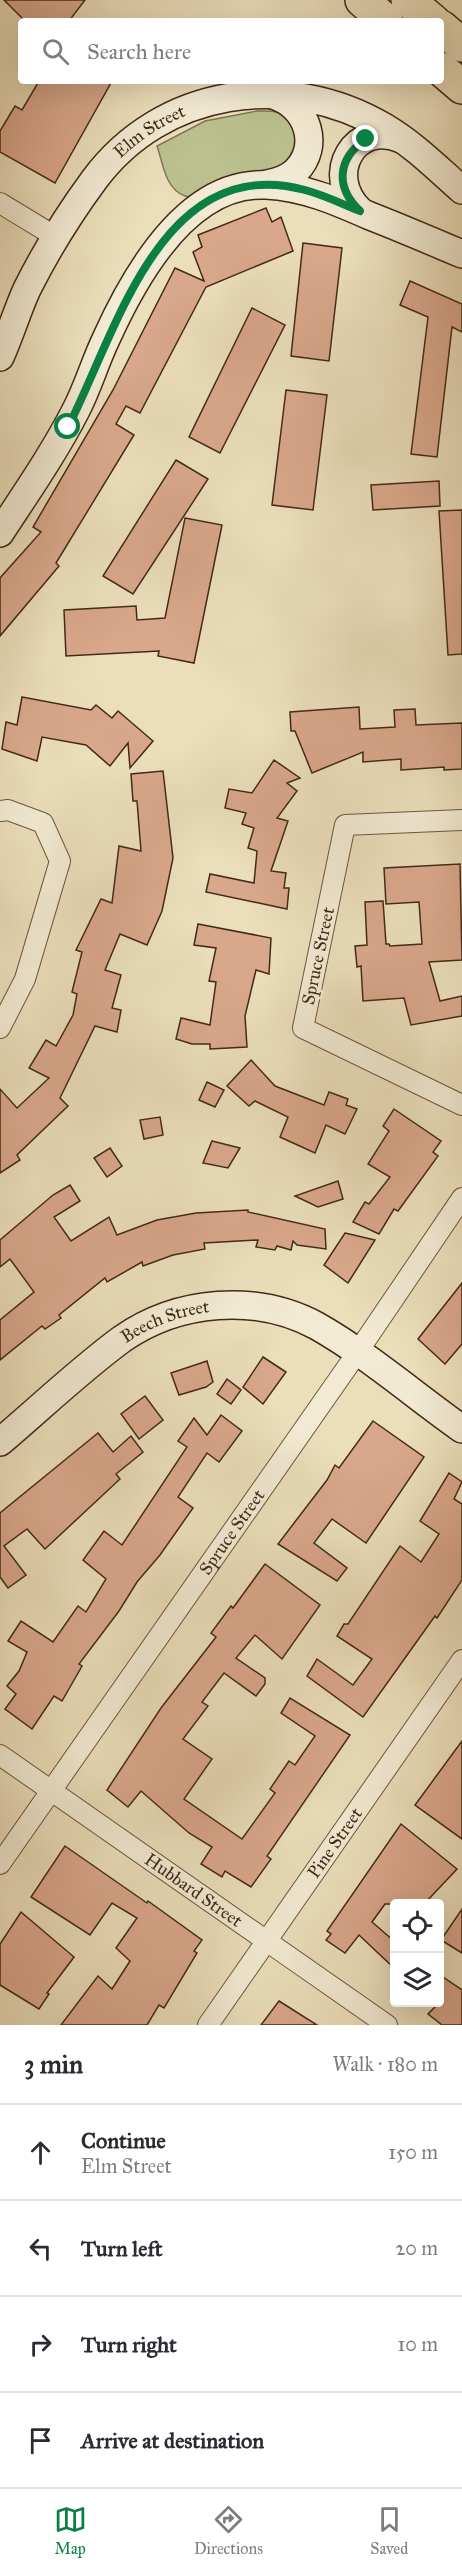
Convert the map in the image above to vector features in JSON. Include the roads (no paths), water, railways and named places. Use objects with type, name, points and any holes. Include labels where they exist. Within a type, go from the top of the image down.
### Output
[{"type":"highway","points":[[362,0],[383,18]]},
{"type":"highway","points":[[408,0],[429,18]]},
{"type":"highway","points":[[444,30],[462,45]]},
{"type":"highway","points":[[444,72],[462,87]]},
{"type":"street","name":"Elm Street","points":[[0,357],[27,291],[56,237],[94,179],[115,156],[139,136],[168,118],[204,103],[235,96],[268,93],[314,100],[349,111],[382,126],[408,142],[462,189]]},
{"type":"street","points":[[2,524],[68,427],[121,307],[168,234],[188,214],[209,200],[232,190],[282,180],[295,172],[304,160],[309,146],[309,132],[304,118],[296,106],[288,100],[268,93]]},
{"type":"street","points":[[360,211],[350,201],[343,187],[342,172],[346,159],[355,147],[366,139],[379,135],[394,136],[408,142]]},
{"type":"street","points":[[266,185],[304,189],[462,254]]},
{"type":"street","points":[[0,203],[56,237]]},
{"type":"street","points":[[0,811],[8,810],[43,823],[60,861],[25,979],[0,1028]]},
{"type":"street","name":"Spruce Street","points":[[462,820],[345,825],[303,1028],[462,1105]]},
{"type":"street","name":"Spruce Street","points":[[0,1864],[357,1353],[462,1198]]},
{"type":"street","name":"Beech Street","points":[[0,1442],[122,1340],[146,1325],[173,1313],[220,1305],[259,1307],[287,1313],[316,1326],[462,1429]]},
{"type":"street","name":"Pine Street","points":[[208,2025],[462,1660]]},
{"type":"street","name":"Hubbard Street","points":[[0,1755],[387,2025]]}]
